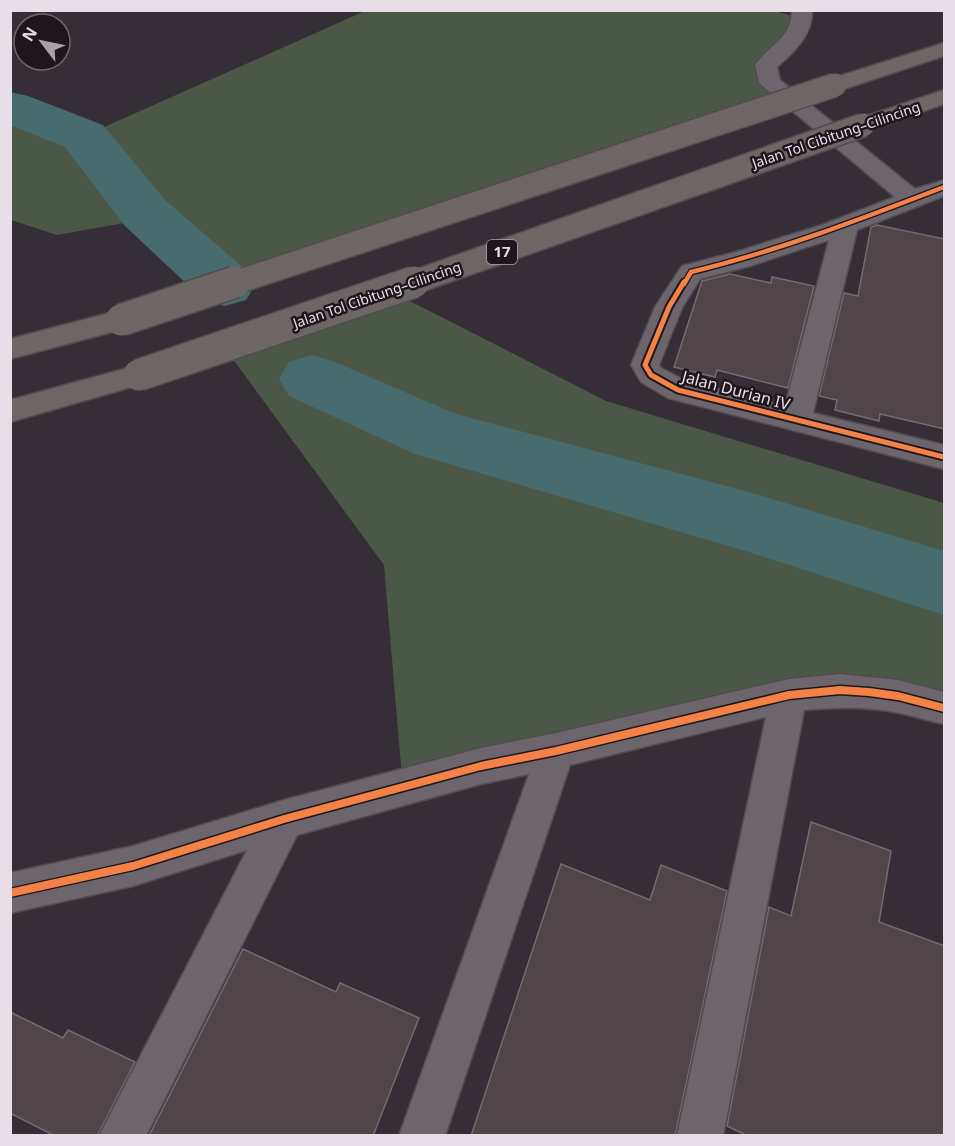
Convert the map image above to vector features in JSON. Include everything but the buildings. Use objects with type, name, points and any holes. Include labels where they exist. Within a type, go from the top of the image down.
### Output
[{"type":"highway","points":[[10,349],[121,320],[945,49]]},
{"type":"highway","name":"Jalan Tol Cibitung–Cilincing","points":[[10,411],[139,375],[548,237],[945,97]]},
{"type":"street","points":[[802,10],[804,20],[790,43],[766,65],[770,83],[912,199]]},
{"type":"street","name":"Jalan Durian IV","points":[[945,187],[846,225],[741,260],[691,272],[669,307],[645,365],[651,375],[678,390],[945,457]]},
{"type":"street","points":[[796,421],[846,225]]},
{"type":"street","points":[[10,893],[133,866],[284,819],[481,766],[556,751],[789,695],[840,690],[869,692],[898,696],[945,708]]},
{"type":"street","points":[[700,1136],[789,695]]},
{"type":"street","points":[[422,1136],[556,751]]},
{"type":"street","points":[[122,1136],[284,819]]},
{"type":"green space","points":[[771,10],[804,19],[766,65],[788,101],[225,285],[152,218],[57,235],[11,220],[10,107],[84,136],[365,11]]},
{"type":"green space","points":[[390,291],[606,401],[944,503],[944,706],[898,696],[840,690],[402,777],[384,565],[224,347]]},
{"type":"waterway","points":[[10,107],[84,136],[145,213],[225,285]]},
{"type":"waterway","points":[[312,379],[439,436],[749,522],[944,583]]},
{"type":"cycle path","points":[[944,187],[831,231],[741,260],[691,272],[669,307],[645,365],[651,375],[678,390],[944,457]]},
{"type":"cycle path","points":[[10,893],[133,866],[284,819],[481,766],[556,751],[789,695],[840,690],[869,692],[898,696],[944,708]]}]
